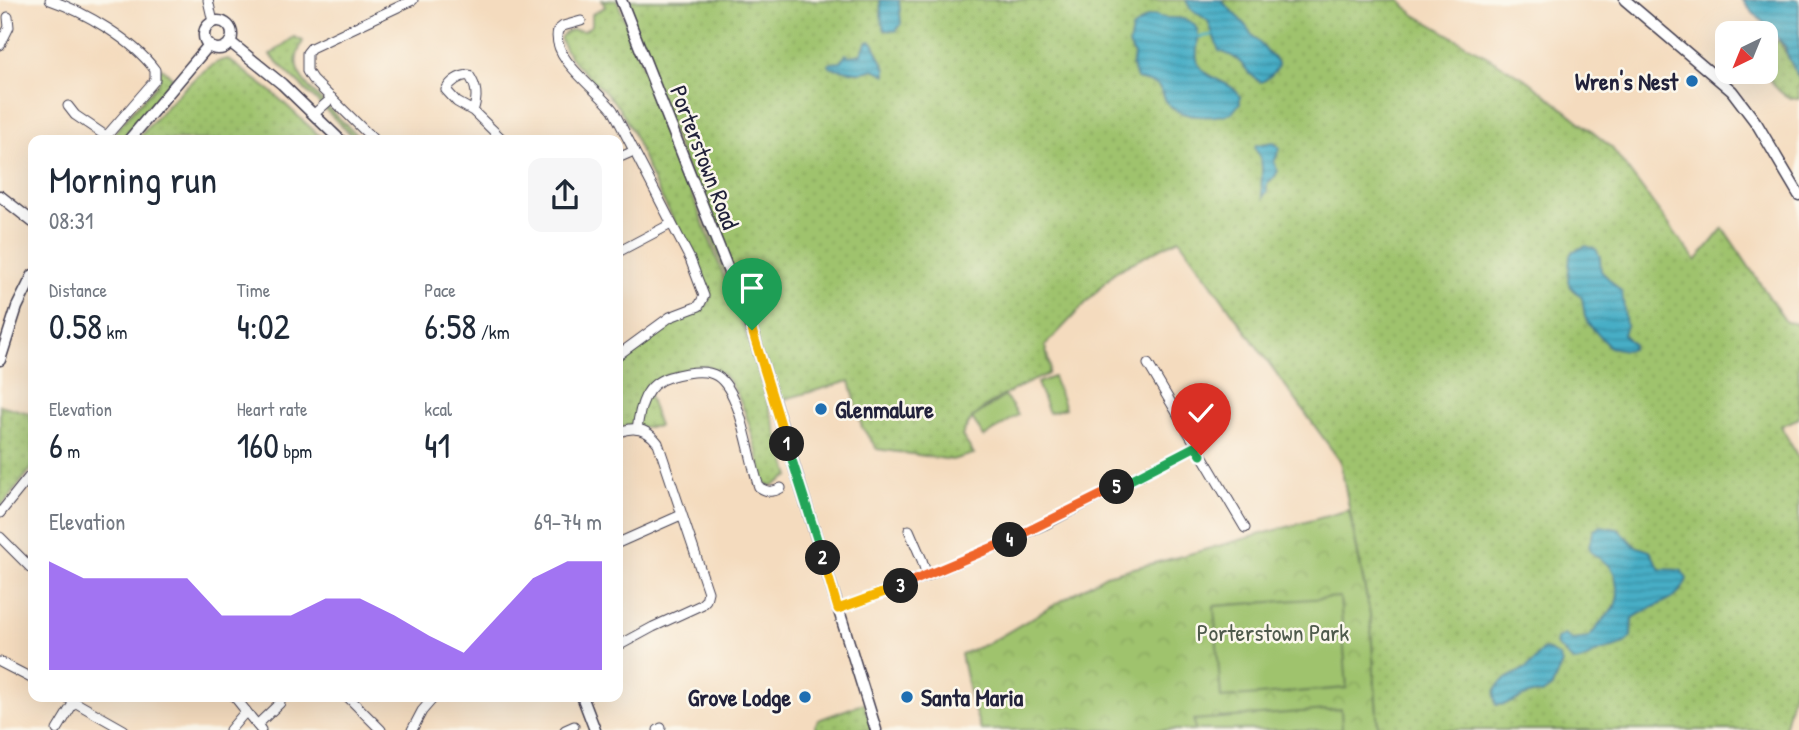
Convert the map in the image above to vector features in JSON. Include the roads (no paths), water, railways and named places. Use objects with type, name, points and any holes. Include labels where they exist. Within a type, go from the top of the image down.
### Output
[{"type":"street","points":[[50,0],[80,12],[108,29],[153,67],[156,76],[152,83],[107,135]]},
{"type":"street","points":[[208,0],[213,22]]},
{"type":"street","points":[[369,135],[312,79],[307,71],[306,57],[311,48],[413,0]]},
{"type":"street","name":"Porterstown Road","points":[[621,0],[752,330],[876,730]]},
{"type":"street","points":[[1625,0],[1732,91],[1757,124],[1799,195]]},
{"type":"street","points":[[0,45],[8,31],[8,17]]},
{"type":"street","points":[[222,21],[229,26],[233,34],[230,42],[220,49],[209,45],[204,34],[207,26],[213,22],[222,21]]},
{"type":"street","points":[[581,21],[558,30],[557,45],[569,64],[606,101],[624,129],[694,269],[704,296],[703,302],[670,317],[623,351]]},
{"type":"street","points":[[230,42],[282,84],[335,135]]},
{"type":"street","points":[[133,135],[209,45]]},
{"type":"street","points":[[314,114],[332,98]]},
{"type":"street","points":[[68,106],[100,135]]},
{"type":"street","points":[[473,111],[498,135]]},
{"type":"street","points":[[623,156],[634,151]]},
{"type":"street","points":[[0,196],[28,218]]},
{"type":"street","points":[[623,249],[671,224]]},
{"type":"street","points":[[0,360],[17,307],[28,285]]},
{"type":"street","points":[[1149,364],[1245,528]]},
{"type":"street","points":[[638,429],[644,396],[652,385],[667,377],[687,373],[704,372],[716,376],[726,385],[736,405],[759,487],[766,491],[781,488]]},
{"type":"street","points":[[623,432],[638,429],[652,435],[658,443],[708,592],[701,605],[653,626],[623,643]]},
{"type":"street","points":[[838,609],[927,576],[1044,525],[1196,446]]},
{"type":"street","points":[[0,513],[28,478]]},
{"type":"street","points":[[623,541],[681,515]]},
{"type":"street","points":[[909,530],[927,576]]},
{"type":"street","points":[[0,537],[28,565]]},
{"type":"street","points":[[0,662],[28,676]]},
{"type":"street","points":[[57,730],[74,702],[124,730]]},
{"type":"street","points":[[239,702],[259,727],[280,703]]},
{"type":"street","points":[[353,702],[381,730]]},
{"type":"street","points":[[412,730],[430,702]]},
{"type":"street","points":[[584,702],[595,730]]},
{"type":"street","points":[[230,730],[246,711]]},
{"type":"water","points":[[880,0],[899,0],[901,24],[896,31],[885,30]]},
{"type":"water","points":[[1186,0],[1221,0],[1278,63],[1275,71],[1261,82],[1235,58],[1219,51],[1208,21],[1190,8]]},
{"type":"water","points":[[1742,0],[1799,0],[1799,78],[1785,46],[1778,39],[1778,21],[1762,21]]},
{"type":"water","points":[[1155,15],[1187,20],[1196,27],[1197,61],[1200,67],[1240,96],[1240,103],[1232,113],[1208,116],[1182,113],[1169,105],[1158,86],[1137,79],[1132,65],[1134,55],[1129,45],[1132,29],[1147,17]]},
{"type":"water","points":[[870,41],[886,69],[886,75],[874,69],[858,72],[831,68],[828,65],[841,62],[846,54],[861,54],[866,43]]},
{"type":"water","points":[[1273,142],[1280,148],[1274,162],[1278,171],[1267,183],[1267,191],[1263,197],[1262,167],[1255,148],[1256,145]]},
{"type":"water","points":[[1586,246],[1596,249],[1600,257],[1601,271],[1622,292],[1626,326],[1623,334],[1633,344],[1632,349],[1609,347],[1588,323],[1582,298],[1570,286],[1570,255]]},
{"type":"water","points":[[1601,526],[1618,529],[1635,546],[1650,551],[1660,569],[1681,570],[1687,579],[1671,599],[1632,619],[1631,637],[1624,643],[1574,662],[1556,645],[1557,639],[1564,635],[1573,640],[1588,638],[1616,605],[1618,594],[1615,575],[1611,567],[1591,552],[1589,545],[1594,530]]},
{"type":"water","points":[[1546,649],[1559,657],[1562,663],[1552,687],[1542,694],[1496,705],[1496,689],[1500,683],[1525,668]]},
{"type":"waterway","points":[[1199,37],[1213,35]]},
{"type":"place","name":"Wren's Nest","points":[[1692,81]]},
{"type":"place","name":"Glenmalure","points":[[821,409]]},
{"type":"place","name":"Grove Lodge","points":[[805,697]]},
{"type":"place","name":"Santa Maria","points":[[907,697]]},
{"type":"park label","name":"Porterstown Park","points":[[1273,632]]}]
